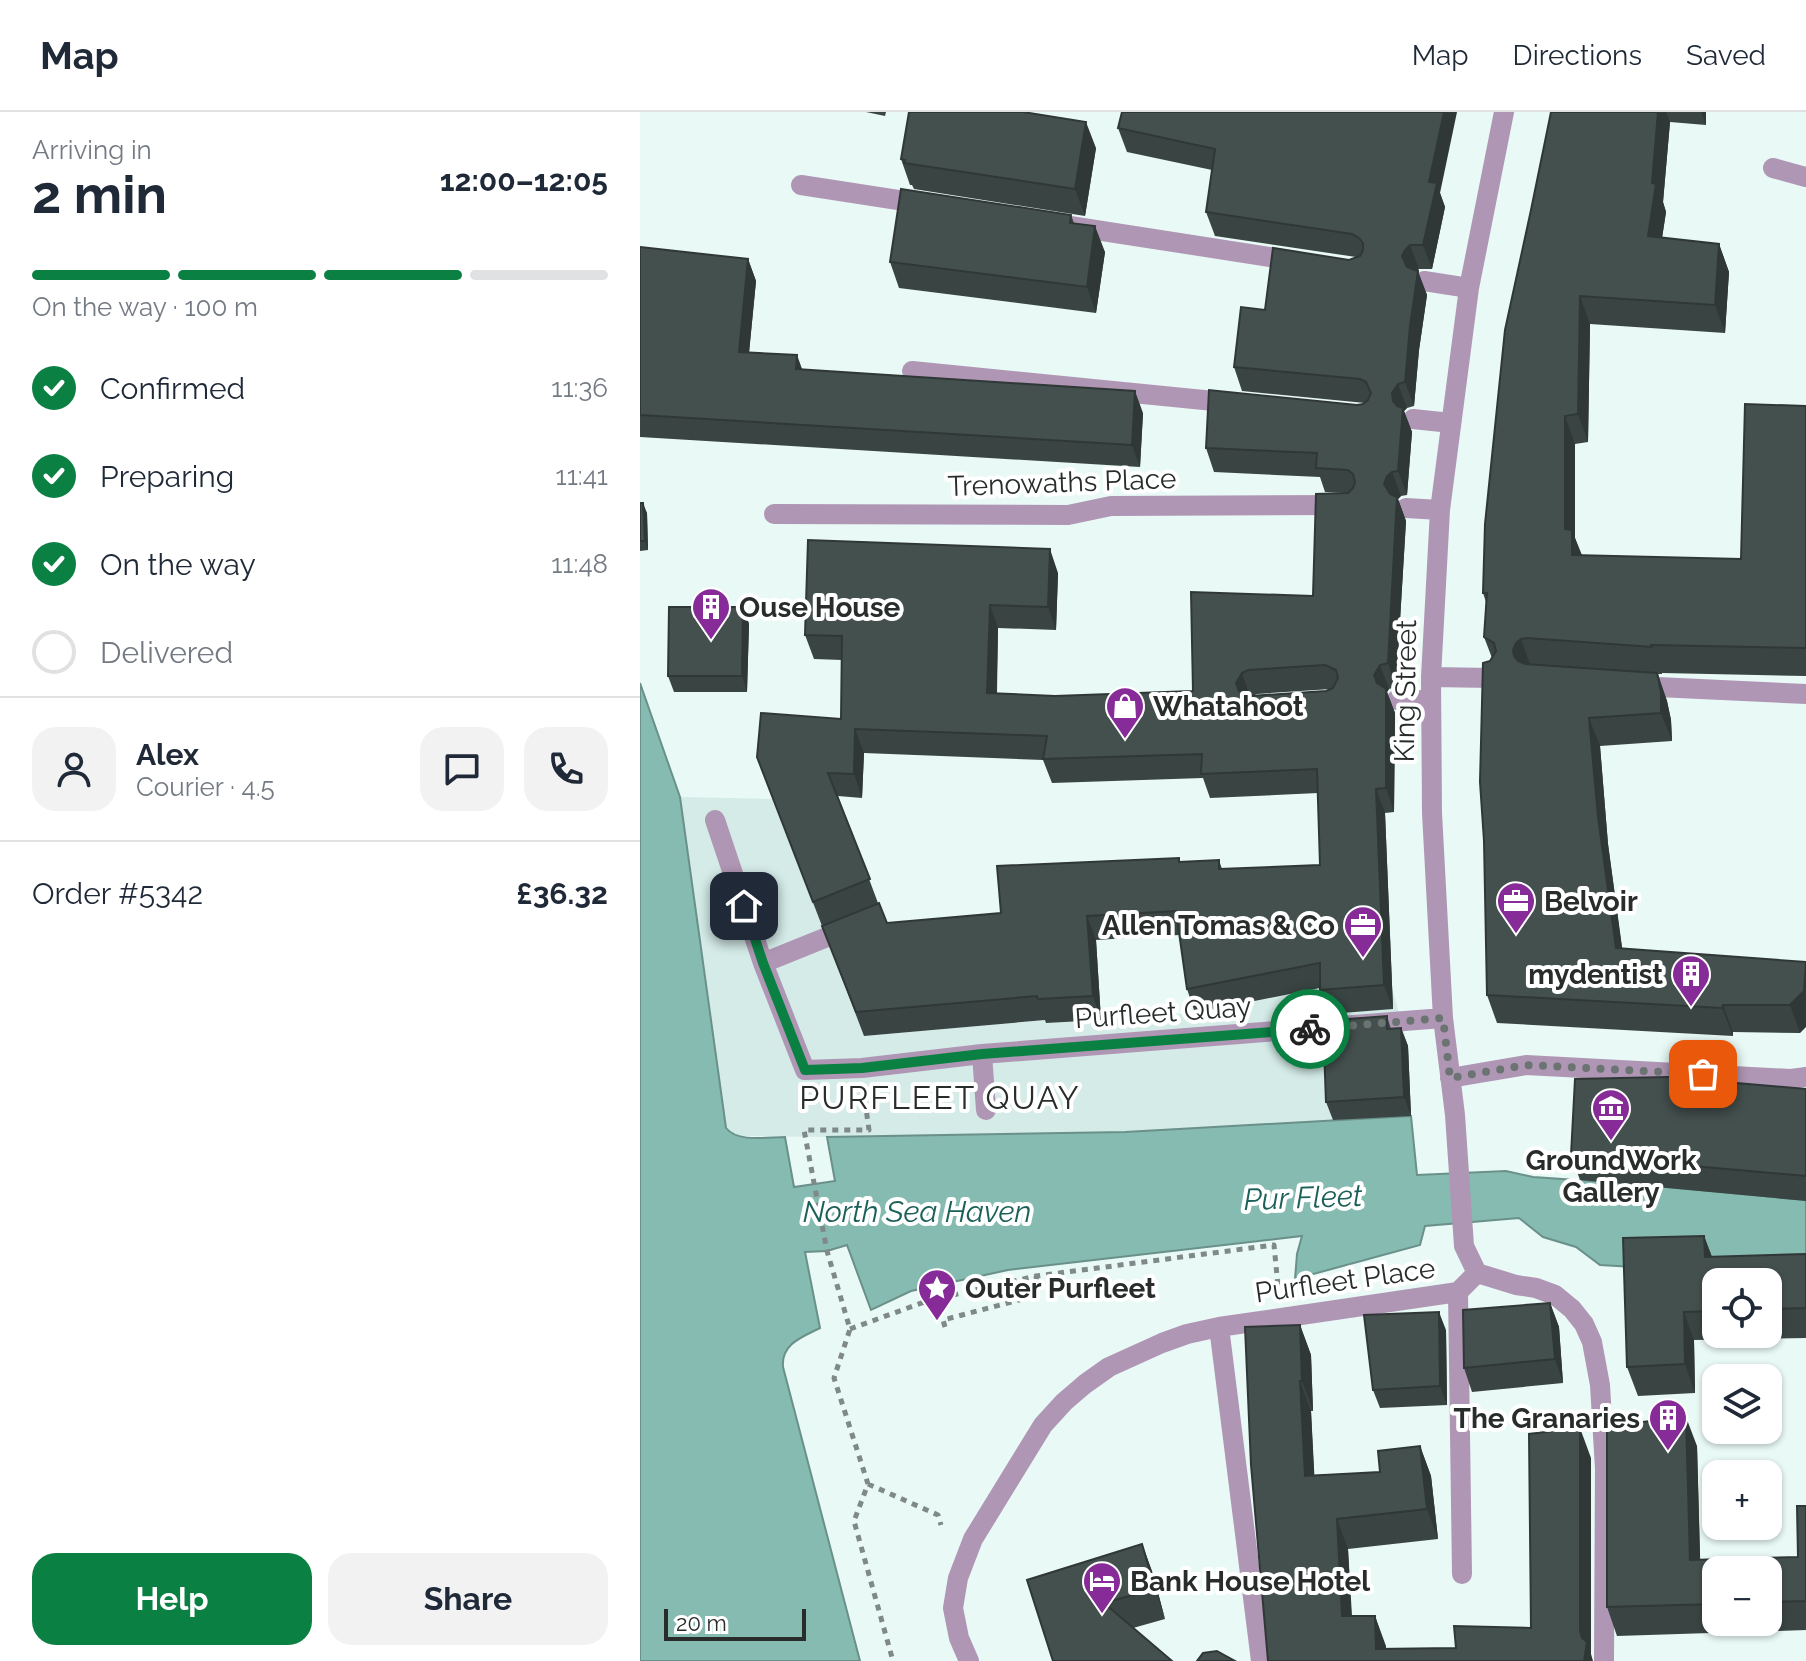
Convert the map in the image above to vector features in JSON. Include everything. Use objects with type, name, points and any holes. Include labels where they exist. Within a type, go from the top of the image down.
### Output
[{"type":"street","name":"King Street","points":[[1477,1273],[1464,1246],[1455,1115],[1443,1018],[1432,813],[1431,677],[1440,510],[1451,423],[1469,288],[1504,112]]},
{"type":"street","points":[[1773,168],[1806,177]]},
{"type":"street","points":[[801,185],[941,207]]},
{"type":"street","points":[[1049,223],[1312,264]]},
{"type":"street","points":[[1424,281],[1469,288]]},
{"type":"street","points":[[912,371],[1255,405]]},
{"type":"street","points":[[1413,419],[1451,423]]},
{"type":"street","name":"Trenowaths Place","points":[[774,514],[1068,515],[1111,506],[1351,505]]},
{"type":"street","points":[[1406,508],[1440,510]]},
{"type":"street","points":[[1431,677],[1493,678]]},
{"type":"street","points":[[1610,684],[1806,694]]},
{"type":"street","points":[[1396,700],[1431,700]]},
{"type":"street","name":"Purfleet Quay","points":[[715,820],[763,963],[805,1070],[862,1068],[982,1054],[1443,1018]]},
{"type":"street","points":[[763,963],[870,921]]},
{"type":"street","points":[[982,1054],[986,1110]]},
{"type":"street","points":[[1450,1078],[1526,1065],[1791,1079],[1806,1077]]},
{"type":"street","name":"Purfleet Place","points":[[969,1661],[959,1638],[953,1608],[958,1578],[973,1539],[1043,1425],[1085,1384],[1137,1353],[1187,1334],[1458,1292],[1477,1273],[1555,1295],[1584,1324],[1592,1342],[1600,1385],[1605,1469],[1604,1661]]},
{"type":"street","points":[[1458,1292],[1462,1574]]},
{"type":"street","points":[[1219,1327],[1261,1661]]},
{"type":"path","points":[[862,1068],[869,1130],[804,1130],[827,1251],[850,1329],[834,1378],[868,1484],[854,1521],[893,1661]]},
{"type":"path","points":[[850,1329],[927,1301],[1036,1276],[1274,1245],[1281,1318]]},
{"type":"path","points":[[945,1327],[943,1320],[1038,1295],[1036,1276]]},
{"type":"path","points":[[868,1484],[938,1515],[958,1578]]},
{"type":"shaded area","name":"Purfleet Quay","points":[[680,797],[773,799],[864,1036],[1046,1020],[1047,1023],[1195,1013],[1302,992],[1392,988],[1408,1046],[1331,1051],[1333,1120],[1125,1132],[735,1136],[726,1128]]},
{"type":"water","points":[[640,683],[680,797],[726,1128],[738,1136],[785,1137],[794,1187],[835,1181],[827,1137],[1125,1132],[1411,1116],[1417,1175],[1506,1171],[1533,1177],[1806,1200],[1806,1283],[1782,1283],[1782,1268],[1702,1268],[1702,1279],[1634,1267],[1600,1265],[1576,1247],[1543,1237],[1519,1218],[1425,1226],[1420,1245],[1295,1279],[1302,1236],[1008,1270],[911,1291],[871,1310],[847,1245],[827,1251],[805,1252],[820,1328],[789,1347],[783,1367],[860,1661],[640,1661]]},
{"type":"building","points":[[909,112],[1023,112],[1086,122],[1075,189],[904,163],[905,160],[901,159]]},
{"type":"building","points":[[1122,112],[1444,112],[1429,182],[1437,183],[1423,245],[1410,245],[1402,256],[1407,267],[1418,271],[1405,382],[1398,384],[1392,393],[1393,401],[1403,408],[1398,471],[1387,476],[1384,484],[1390,494],[1397,497],[1388,663],[1380,665],[1374,675],[1377,683],[1386,689],[1386,788],[1376,789],[1384,985],[1320,990],[1320,963],[1187,989],[1176,911],[1087,916],[1093,996],[1038,999],[1037,996],[856,1012],[822,926],[879,903],[887,923],[1001,913],[997,866],[1179,858],[1179,862],[1219,860],[1219,869],[1320,865],[1317,769],[1201,774],[1202,754],[1043,759],[1047,736],[855,729],[854,774],[828,773],[870,879],[813,902],[757,757],[761,713],[841,719],[842,636],[805,635],[808,540],[1050,549],[1048,607],[990,605],[987,693],[1055,696],[1193,691],[1191,592],[1313,596],[1316,494],[1348,493],[1355,482],[1353,474],[1348,470],[1316,468],[1317,453],[1206,448],[1209,390],[1357,405],[1368,400],[1371,393],[1366,382],[1360,379],[1234,367],[1241,307],[1265,310],[1273,248],[1349,260],[1360,256],[1363,243],[1352,234],[1206,212],[1215,149],[1118,128]],"holes":[[[1325,665],[1336,670],[1338,678],[1333,688],[1326,691],[1249,696],[1239,691],[1236,683],[1248,670]]]},
{"type":"building","points":[[1551,112],[1658,112],[1652,183],[1656,184],[1648,236],[1719,244],[1715,305],[1580,296],[1578,414],[1565,416],[1565,529],[1572,530],[1572,555],[1741,559],[1745,404],[1806,406],[1806,648],[1652,647],[1527,638],[1516,643],[1514,656],[1525,664],[1657,673],[1661,713],[1589,718],[1598,817],[1616,948],[1806,962],[1804,991],[1790,1005],[1723,1005],[1722,1008],[1487,995],[1480,782],[1483,663],[1490,661],[1496,651],[1494,643],[1484,637],[1487,593],[1483,593],[1485,524],[1505,330]]},
{"type":"building","points":[[901,189],[1071,215],[1070,223],[1095,226],[1087,287],[890,262]]},
{"type":"building","points":[[640,247],[748,259],[739,352],[797,355],[796,369],[1135,391],[1132,445],[640,415]]},
{"type":"building","points":[[640,503],[643,503],[645,541],[640,541]]},
{"type":"building","name":"Ouse House","points":[[669,607],[743,607],[742,676],[668,676]]},
{"type":"building","points":[[1387,1016],[1387,1029],[1401,1028],[1404,1097],[1326,1102],[1323,1021]]},
{"type":"building","points":[[1713,1076],[1713,1081],[1806,1089],[1806,1176],[1571,1155],[1575,1079]]},
{"type":"building","points":[[1704,1236],[1705,1257],[1806,1254],[1806,1308],[1782,1309],[1782,1268],[1702,1268],[1702,1311],[1684,1312],[1685,1364],[1627,1367],[1623,1238]]},
{"type":"building","points":[[1550,1303],[1555,1359],[1464,1368],[1463,1310]]},
{"type":"building","points":[[1439,1312],[1440,1386],[1373,1390],[1364,1315]]},
{"type":"building","points":[[1300,1325],[1305,1476],[1380,1472],[1378,1451],[1420,1446],[1427,1509],[1337,1519],[1342,1616],[1375,1616],[1376,1649],[1456,1648],[1454,1626],[1531,1628],[1529,1434],[1580,1428],[1580,1631],[1587,1642],[1584,1661],[1268,1661],[1251,1465],[1245,1327]]},
{"type":"building","points":[[1686,1417],[1690,1560],[1702,1560],[1702,1604],[1607,1607],[1607,1426]]},
{"type":"building","points":[[1797,1506],[1806,1506],[1806,1601],[1782,1602],[1782,1557],[1798,1557]]},
{"type":"building","points":[[1142,1544],[1155,1589],[1104,1603],[1172,1661],[1053,1661],[1027,1580]]},
{"type":"building","points":[[1217,1651],[1235,1661],[1197,1661],[1203,1653]]},
{"type":"way so far","points":[[1310,1029],[1443,1018],[1450,1078],[1526,1065],[1703,1074]]},
{"type":"place","name":"Ouse House","points":[[711,641]]},
{"type":"place","name":"Whatahoot","points":[[1125,740]]},
{"type":"place","name":"Belvoir","points":[[1516,935]]},
{"type":"place","name":"Allen Tomas & Co","points":[[1363,959]]},
{"type":"place","name":"mydentist","points":[[1691,1008]]},
{"type":"place","name":"GroundWork Gallery","points":[[1611,1142]]},
{"type":"place","name":"Outer Purfleet","points":[[937,1322]]},
{"type":"place","name":"The Granaries","points":[[1668,1452]]},
{"type":"place","name":"Bank House Hotel","points":[[1102,1615]]},
{"type":"district","name":"PURFLEET QUAY","points":[[940,1098]]},
{"type":"route","points":[[744,906],[805,1070],[862,1068],[982,1054],[1310,1029]]},
{"type":"water label","name":"Pur Fleet","points":[[1303,1198]]},
{"type":"water label","name":"North Sea Haven","points":[[917,1212]]}]
